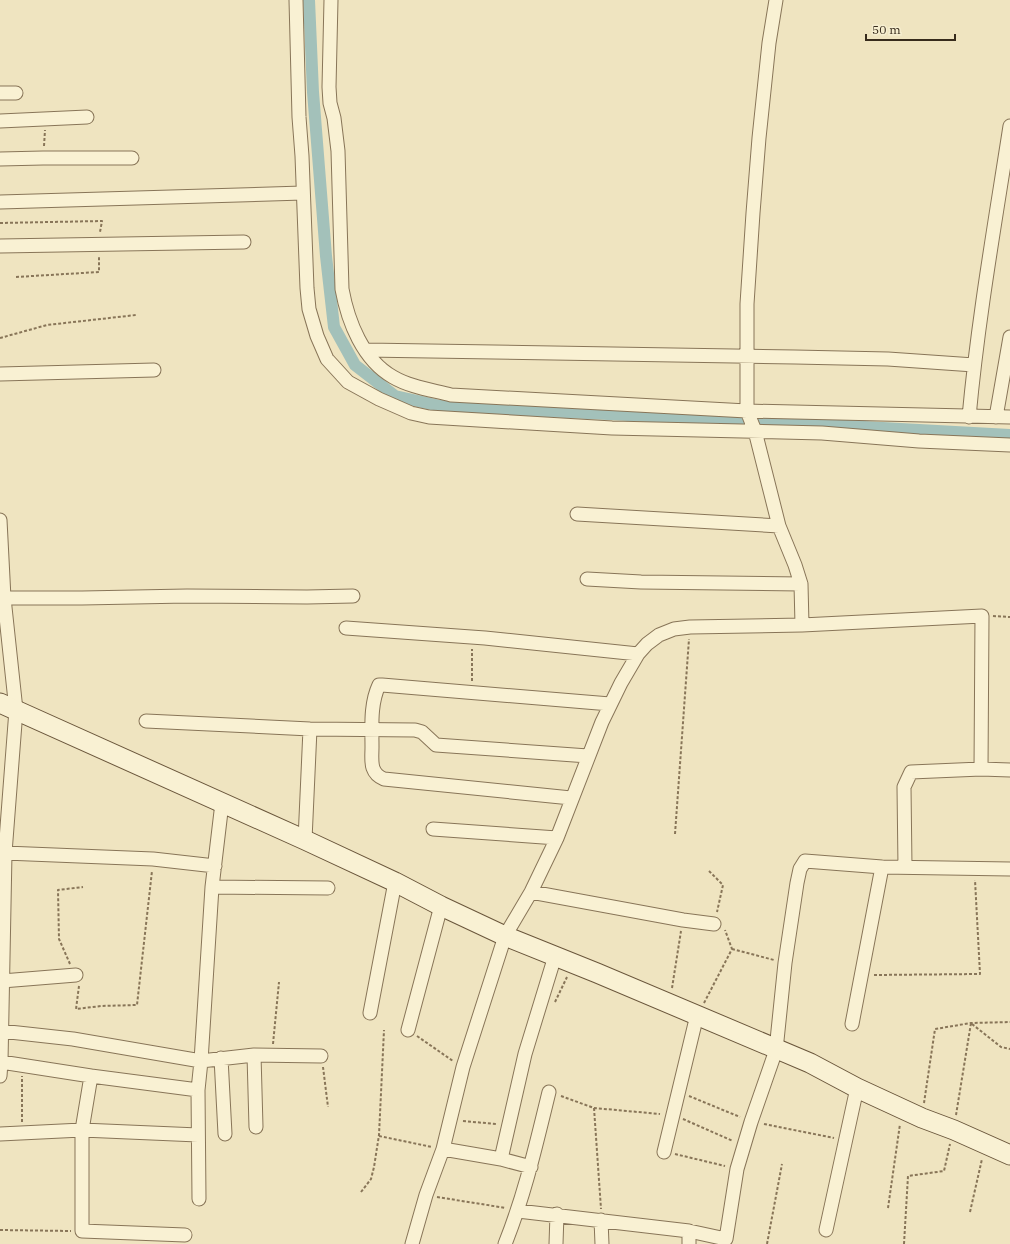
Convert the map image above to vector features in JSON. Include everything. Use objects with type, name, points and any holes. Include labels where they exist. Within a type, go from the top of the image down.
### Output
[{"type":"street","points":[[296,0],[299,117],[309,309],[317,336],[327,359],[348,382],[379,399],[411,413],[429,417],[612,428],[822,433],[919,441],[1010,445]]},
{"type":"street","points":[[331,0],[329,87],[330,103],[334,118],[338,151],[342,290],[351,323],[366,350],[382,370],[394,378],[424,389],[451,395],[747,411],[1010,417]]},
{"type":"street","points":[[776,0],[769,43],[759,138],[748,289],[746,357],[747,411],[755,431],[779,526],[801,584],[802,624]]},
{"type":"street","points":[[0,93],[16,93]]},
{"type":"street","points":[[0,120],[87,117]]},
{"type":"street","points":[[969,417],[974,365],[989,255],[1010,126]]},
{"type":"street","points":[[0,159],[132,158]]},
{"type":"street","points":[[0,202],[303,193]]},
{"type":"street","points":[[0,246],[244,242]]},
{"type":"street","points":[[996,417],[1010,337]]},
{"type":"street","points":[[366,350],[888,359],[974,365]]},
{"type":"street","points":[[0,374],[154,370]]},
{"type":"street","points":[[577,514],[779,526]]},
{"type":"street","points":[[0,520],[2,598],[8,706],[0,1076]]},
{"type":"street","points":[[587,579],[648,582],[801,584]]},
{"type":"street","points":[[2,598],[353,596]]},
{"type":"street","points":[[412,1244],[426,1195],[443,1149],[462,1067],[505,936],[531,892],[557,838],[588,756],[610,704],[638,654],[647,644],[659,635],[674,629],[690,627],[802,624],[982,616],[981,769]]},
{"type":"street","points":[[346,628],[472,638],[638,654]]},
{"type":"street","points":[[572,798],[384,779],[376,774],[372,764],[373,708],[379,685],[610,704]]},
{"type":"street","points":[[8,706],[305,840],[505,936],[597,973],[810,1064],[857,1088],[922,1118],[954,1130],[1010,1155]]},
{"type":"street","points":[[146,721],[310,729],[419,731],[436,745],[588,756]]},
{"type":"street","points":[[305,840],[310,729]]},
{"type":"street","points":[[905,867],[904,787],[911,772],[981,769],[1010,770]]},
{"type":"street","points":[[198,1199],[198,1090],[212,887],[222,802]]},
{"type":"street","points":[[433,829],[557,838]]},
{"type":"street","points":[[5,853],[153,859],[215,866]]},
{"type":"street","points":[[518,1211],[557,1214],[689,1231],[726,1239],[737,1169],[751,1122],[776,1050],[785,964],[797,883],[800,869],[805,861],[882,867],[1010,869]]},
{"type":"street","points":[[852,1024],[860,975],[882,867]]},
{"type":"street","points":[[370,1013],[395,882]]},
{"type":"street","points":[[212,887],[328,888]]},
{"type":"street","points":[[531,892],[683,920],[714,924]]},
{"type":"street","points":[[408,1030],[442,906]]},
{"type":"street","points":[[501,1159],[524,1054],[554,956]]},
{"type":"street","points":[[2,981],[76,975]]},
{"type":"street","points":[[664,1152],[697,1015]]},
{"type":"street","points":[[1,1031],[73,1039],[201,1061],[254,1055],[321,1056]]},
{"type":"street","points":[[254,1055],[256,1127]]},
{"type":"street","points":[[222,1058],[225,1134]]},
{"type":"street","points":[[1,1062],[198,1090]]},
{"type":"street","points":[[91,1076],[82,1130],[82,1232],[185,1235]]},
{"type":"street","points":[[826,1230],[857,1088]]},
{"type":"street","points":[[505,1244],[518,1211],[531,1167],[549,1092]]},
{"type":"street","points":[[0,1134],[82,1130],[198,1135]]},
{"type":"street","points":[[443,1149],[501,1159],[531,1167]]},
{"type":"street","points":[[556,1244],[557,1214]]},
{"type":"street","points":[[602,1220],[602,1244]]},
{"type":"street","points":[[689,1231],[689,1244]]},
{"type":"path","points":[[43,158],[45,119]]},
{"type":"path","points":[[0,223],[102,221],[98,244],[99,272],[16,277]]},
{"type":"path","points":[[0,338],[47,325],[136,315]]},
{"type":"path","points":[[982,616],[1010,617]]},
{"type":"path","points":[[675,834],[690,627]]},
{"type":"path","points":[[472,638],[472,692]]},
{"type":"path","points":[[83,887],[58,890],[59,939],[76,975],[80,988],[76,1009],[101,1006],[137,1005],[153,859]]},
{"type":"path","points":[[860,975],[980,974],[975,869]]},
{"type":"path","points":[[697,1015],[732,949],[726,930],[714,924],[723,885],[709,871]]},
{"type":"path","points":[[669,1004],[683,920]]},
{"type":"path","points":[[732,949],[785,964]]},
{"type":"path","points":[[272,1055],[279,982]]},
{"type":"path","points":[[922,1118],[935,1029],[971,1023],[1010,1022]]},
{"type":"path","points":[[971,1023],[1001,1047],[1010,1049]]},
{"type":"path","points":[[361,1192],[371,1178],[379,1136],[384,1030]]},
{"type":"path","points":[[408,1030],[462,1067]]},
{"type":"path","points":[[321,1056],[328,1107]]},
{"type":"path","points":[[22,1066],[22,1133]]},
{"type":"path","points":[[549,1092],[594,1108],[672,1114],[745,1146]]},
{"type":"path","points":[[678,1092],[751,1122],[845,1140]]},
{"type":"path","points":[[594,1108],[602,1220]]},
{"type":"path","points":[[888,1208],[902,1108]]},
{"type":"path","points":[[450,1119],[509,1126]]},
{"type":"path","points":[[379,1136],[443,1149]]},
{"type":"path","points":[[970,1212],[985,1144]]},
{"type":"path","points":[[664,1152],[737,1169]]},
{"type":"path","points":[[768,1244],[782,1164]]},
{"type":"path","points":[[426,1195],[518,1211]]},
{"type":"path","points":[[0,1230],[82,1232]]},
{"type":"waterway","points":[[309,0],[313,92],[326,256],[334,327],[355,365],[395,396],[440,406],[1010,435]]}]
